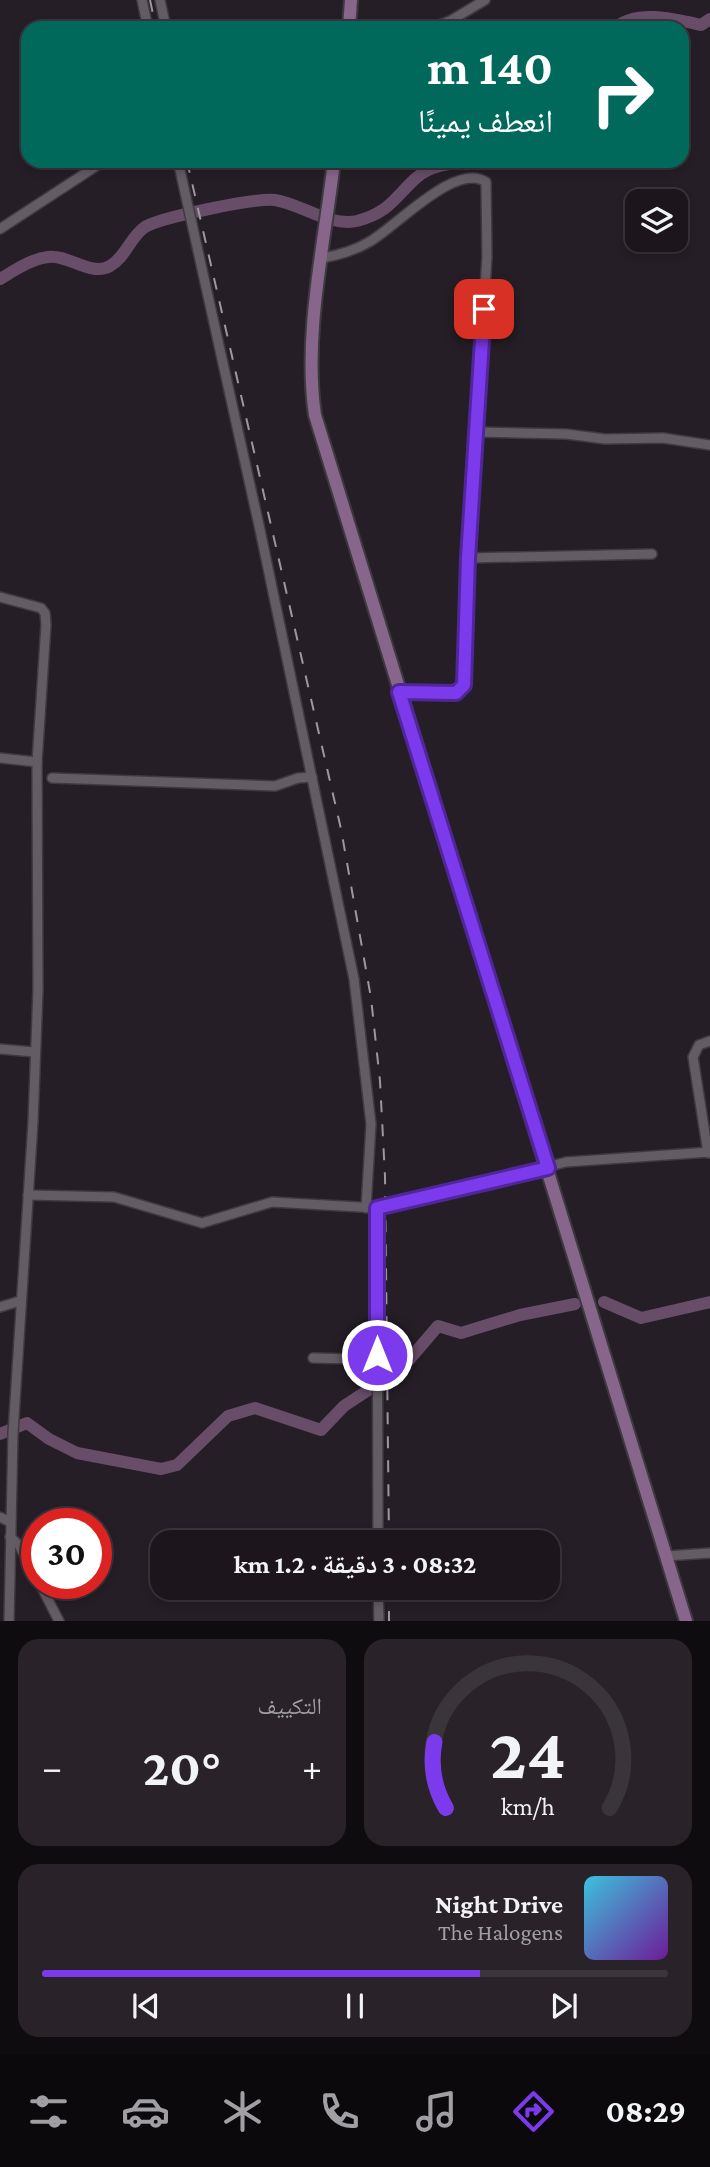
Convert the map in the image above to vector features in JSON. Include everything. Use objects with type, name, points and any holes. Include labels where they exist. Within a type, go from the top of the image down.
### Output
[{"type":"main road","points":[[350,21],[351,0]]},
{"type":"main road","points":[[333,168],[312,350],[311,387],[315,415],[686,1621]]},
{"type":"street","points":[[142,0],[146,21]]},
{"type":"street","points":[[160,0],[164,21]]},
{"type":"street","points":[[450,21],[485,0]]},
{"type":"street","points":[[0,229],[93,168]]},
{"type":"street","points":[[180,168],[356,992],[370,1124],[377,1355],[378,1530]]},
{"type":"street","points":[[322,258],[356,249],[372,241],[452,181],[471,178],[486,181],[487,257],[468,558],[464,685],[456,693],[399,692]]},
{"type":"street","points":[[476,432],[604,439],[663,438],[710,445]]},
{"type":"street","points":[[468,558],[652,554]]},
{"type":"street","points":[[0,597],[35,605],[45,613],[37,762],[40,926],[29,1195],[20,1301],[14,1429],[9,1621]]},
{"type":"street","points":[[0,758],[37,762]]},
{"type":"street","points":[[52,778],[275,786],[298,778],[312,777]]},
{"type":"street","points":[[29,1195],[114,1197],[202,1223],[272,1202],[372,1208],[566,1162],[607,1157],[709,1153],[693,1057],[699,1045],[710,1041]]},
{"type":"street","points":[[0,1049],[34,1052]]},
{"type":"street","points":[[0,1307],[20,1301]]},
{"type":"street","points":[[313,1357],[354,1359],[377,1355]]},
{"type":"street","points":[[0,1517],[10,1522]]},
{"type":"street","points":[[10,1537],[21,1549]]},
{"type":"street","points":[[666,1556],[710,1552]]},
{"type":"street","points":[[48,1599],[59,1621]]},
{"type":"street","points":[[378,1600],[379,1621]]},
{"type":"waterway","points":[[627,21],[645,17],[682,21]]},
{"type":"waterway","points":[[689,22],[701,25],[710,19]]},
{"type":"waterway","points":[[0,279],[29,262],[48,257],[103,269],[115,262],[145,227],[170,218],[230,205],[275,200],[336,221],[357,221],[377,214],[391,204],[416,178],[434,168]]},
{"type":"waterway","points":[[604,1302],[641,1318],[710,1302]]},
{"type":"waterway","points":[[0,1434],[27,1423],[49,1439],[77,1453],[161,1469],[177,1465],[228,1416],[255,1408],[321,1430],[344,1406],[402,1368],[438,1326],[461,1333],[520,1315],[575,1304]]},
{"type":"railway","points":[[150,0],[154,21]]},
{"type":"railway","points":[[189,168],[341,829],[371,998],[380,1081],[385,1176],[389,1530]]},
{"type":"railway","points":[[389,1600],[389,1621]]},
{"type":"route","points":[[377,1355],[377,1208],[548,1168],[399,692],[456,693],[464,685],[468,558],[484,309]]}]
